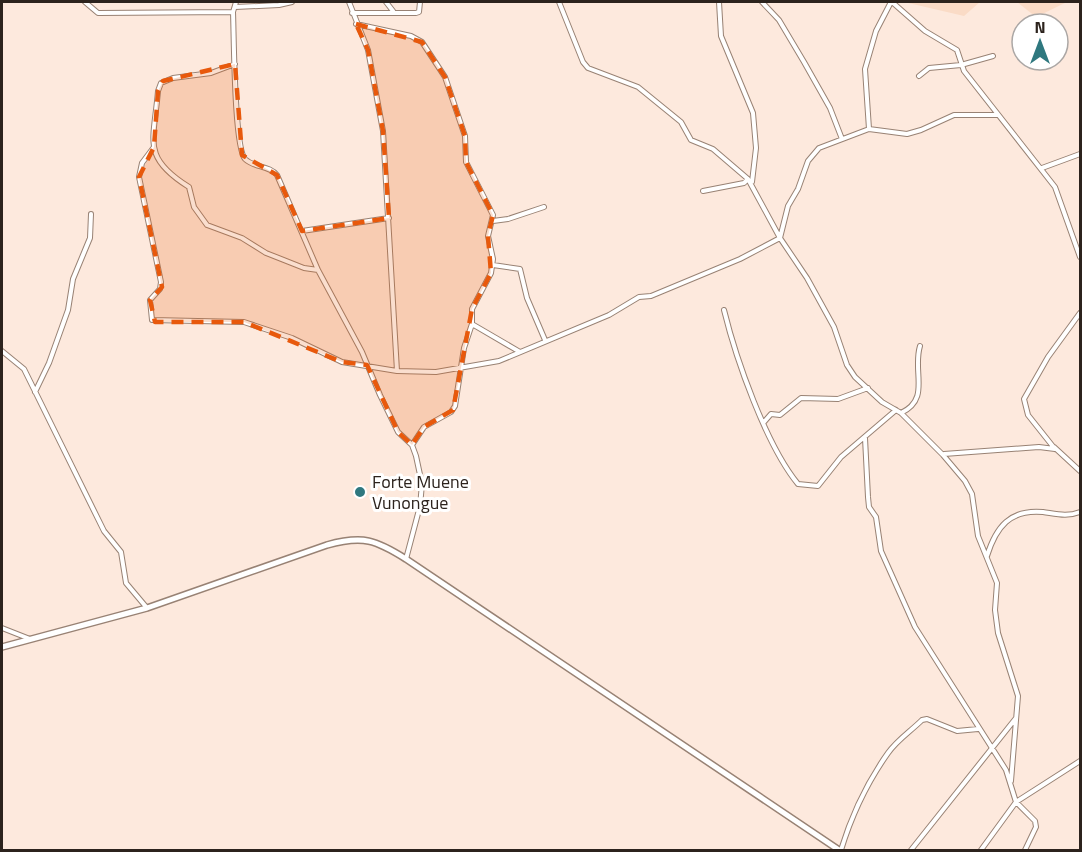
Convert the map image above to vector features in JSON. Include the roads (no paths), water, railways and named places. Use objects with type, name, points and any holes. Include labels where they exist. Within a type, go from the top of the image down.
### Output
[{"type":"street","points":[[85,2],[98,13],[233,12]]},
{"type":"street","points":[[292,2],[279,5],[235,4],[233,12],[235,64],[242,155],[246,160],[269,168],[277,175],[318,270],[367,365],[398,432],[412,445],[422,484],[420,506],[406,559]]},
{"type":"street","points":[[349,2],[368,50],[383,131],[397,371]]},
{"type":"street","points":[[386,2],[393,12]]},
{"type":"street","points":[[352,13],[419,12],[420,2]]},
{"type":"street","points":[[559,2],[583,62],[588,68],[642,90],[681,122],[691,140],[713,149],[752,183],[762,207],[807,278],[834,327],[847,365],[882,402],[901,413],[943,454],[965,481],[972,494],[978,536],[997,583],[995,610],[999,633],[1018,696],[1011,781]]},
{"type":"street","points":[[718,2],[721,36],[753,113],[756,148],[752,183]]},
{"type":"street","points":[[762,2],[779,20],[804,62],[830,108],[842,139]]},
{"type":"street","points":[[883,2],[891,2],[925,31],[955,48],[961,65],[997,115],[1042,168],[1061,199],[1080,257]]},
{"type":"street","points":[[869,129],[865,69],[876,31],[891,2]]},
{"type":"street","points":[[356,24],[417,39],[442,70],[465,136],[466,162],[485,196],[493,220],[488,236],[493,265],[488,282],[474,305],[453,410],[424,427],[412,445]]},
{"type":"street","points":[[919,76],[929,68],[961,65],[993,56]]},
{"type":"street","points":[[235,64],[211,73],[173,78],[161,83],[158,91],[154,154],[165,171],[189,187],[194,207],[207,225],[242,238],[266,253],[304,268],[318,270]]},
{"type":"street","points":[[154,147],[142,163],[139,177],[161,282],[160,289],[150,300],[152,321],[244,322],[299,341],[342,362],[397,371],[435,372],[499,361],[609,315],[639,297],[651,296],[740,260],[780,238],[788,206],[798,189],[808,161],[819,148],[869,129],[907,134],[954,115],[997,115]]},
{"type":"street","points":[[1042,168],[1080,154]]},
{"type":"street","points":[[703,191],[746,183],[748,179]]},
{"type":"street","points":[[493,220],[508,219],[544,207]]},
{"type":"street","points":[[34,393],[49,363],[68,310],[73,279],[90,238],[91,214]]},
{"type":"street","points":[[302,231],[389,218]]},
{"type":"street","points":[[493,265],[520,269],[526,298],[545,340]]},
{"type":"street","points":[[724,310],[734,353],[764,422],[794,479],[801,486],[818,486],[841,457],[896,410]]},
{"type":"street","points":[[1056,449],[1028,415],[1024,399],[1048,357],[1080,313]]},
{"type":"street","points":[[472,324],[520,352]]},
{"type":"street","points":[[901,413],[912,408],[918,400],[917,355],[920,346]]},
{"type":"street","points":[[2,351],[14,364],[24,369],[34,393],[56,429],[104,531],[121,552],[126,583],[147,608]]},
{"type":"street","points":[[764,422],[764,419],[771,414],[780,415],[801,398],[838,399],[868,388]]},
{"type":"street","points":[[865,438],[869,507],[876,517],[881,551],[915,627],[992,748],[1011,781],[1016,802],[1035,821],[1036,827],[1025,850]]},
{"type":"street","points":[[943,454],[1039,447],[1056,449],[1054,447],[1080,471]]},
{"type":"street","points":[[987,557],[996,532],[1010,517],[1030,512],[1062,515],[1080,512]]},
{"type":"street","points":[[2,647],[147,608],[346,540],[373,541],[406,559],[840,850],[860,796],[868,782],[888,753],[922,720],[927,719],[957,731],[978,729]]},
{"type":"street","points":[[2,628],[30,639]]},
{"type":"street","points":[[911,850],[1017,718]]},
{"type":"street","points":[[981,850],[1016,802],[1080,761]]},
{"type":"place","name":"Forte Muene Vunongue","points":[[360,492]]}]
